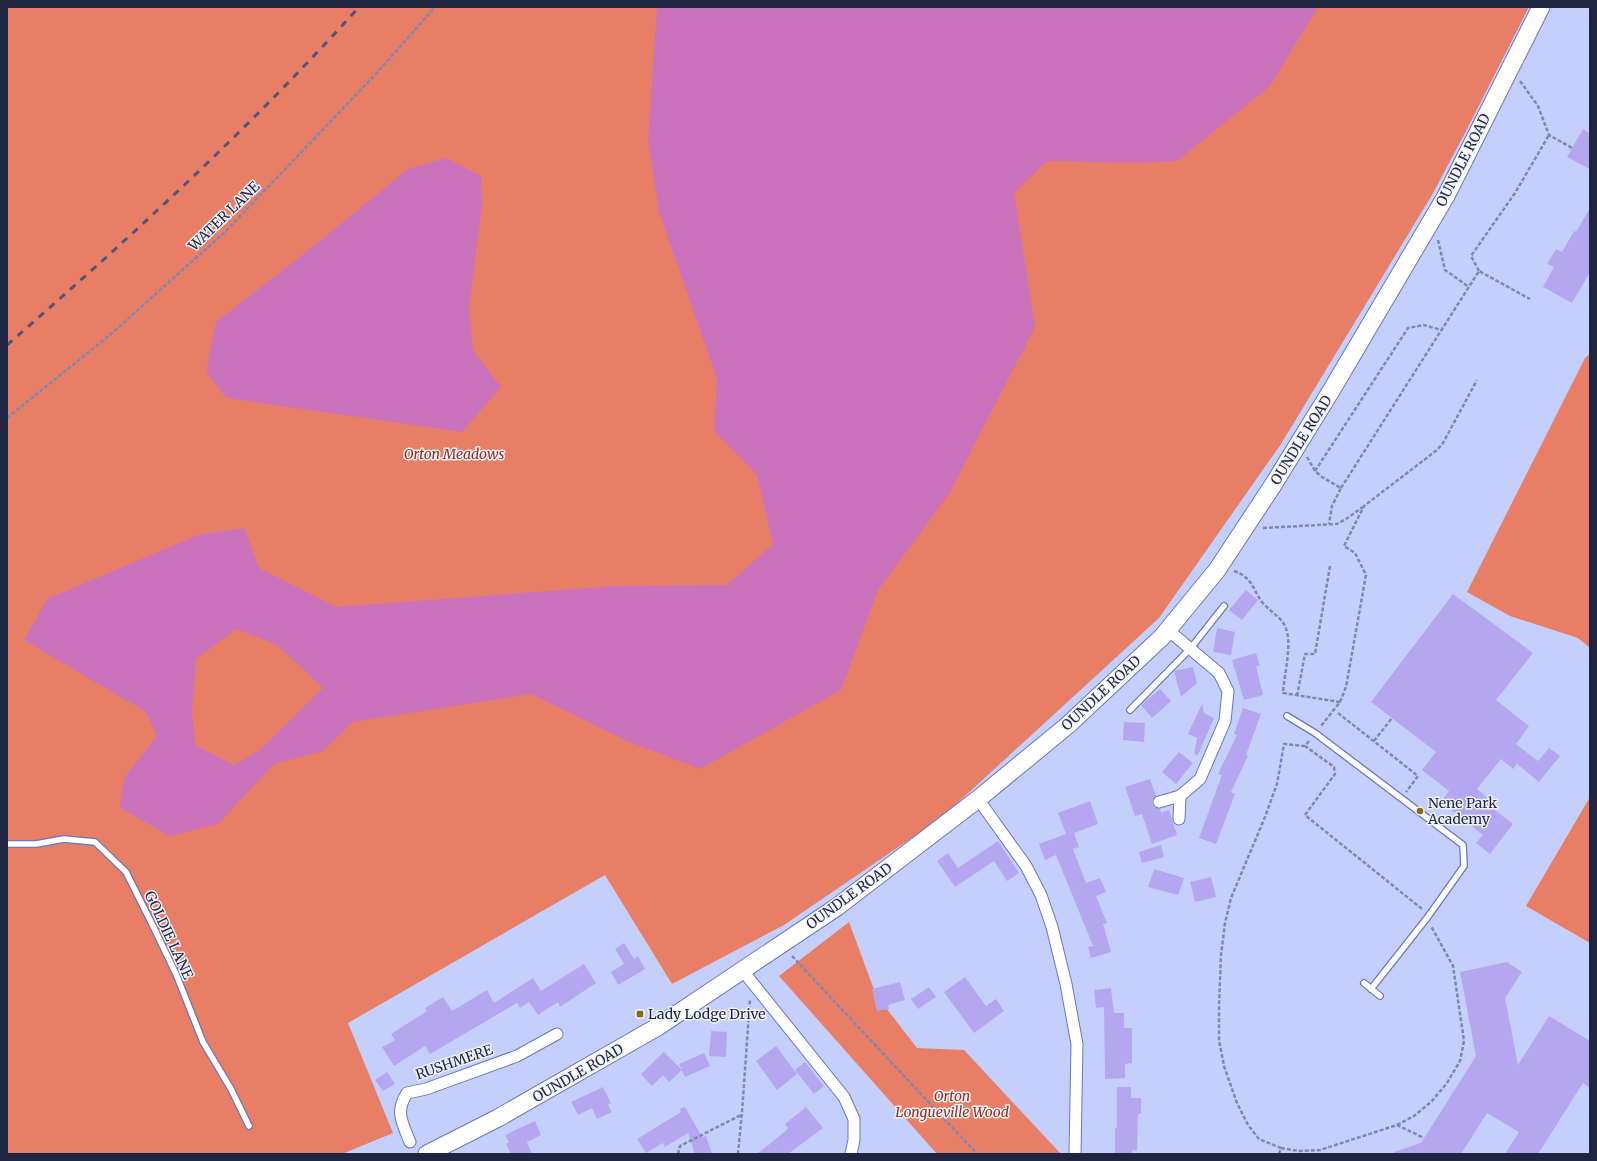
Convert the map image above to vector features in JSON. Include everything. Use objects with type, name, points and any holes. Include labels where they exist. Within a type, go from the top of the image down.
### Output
[{"type":"main road","name":"OUNDLE ROAD","points":[[427,1154],[498,1118],[569,1079],[747,976],[782,944],[837,907],[978,799],[1068,725],[1162,638],[1216,570],[1273,485],[1331,391],[1446,196],[1541,7]]},
{"type":"street","points":[[1159,802],[1180,796],[1200,779],[1225,721],[1228,691],[1219,673],[1168,630]]},
{"type":"street","points":[[1179,819],[1180,796]]},
{"type":"street","points":[[978,799],[1026,866],[1041,895],[1052,927],[1066,984],[1077,1044],[1075,1154]]},
{"type":"street","points":[[747,976],[844,1097],[854,1119],[854,1140],[851,1154]]},
{"type":"street","name":"RUSHMERE","points":[[410,1142],[401,1118],[400,1103],[407,1093],[426,1089],[517,1056],[557,1034]]},
{"type":"lane","points":[[1130,710],[1190,648],[1224,606]]},
{"type":"lane","points":[[1287,716],[1315,733],[1463,845],[1464,866],[1427,918],[1371,989]]},
{"type":"lane","name":"GOLDIE LANE","points":[[7,844],[36,844],[64,838],[95,842],[126,872],[176,974],[204,1042],[231,1089],[249,1126]]},
{"type":"lane","points":[[1364,983],[1380,996]]},
{"type":"path","name":"WATER LANE","points":[[7,418],[111,334],[227,230],[374,76],[435,7]]},
{"type":"path","points":[[1523,75],[1520,81],[1538,106],[1549,135],[1572,148]]},
{"type":"path","points":[[1530,299],[1479,271],[1471,256],[1515,193],[1549,135]]},
{"type":"path","points":[[1329,524],[1332,506],[1341,488],[1479,271]]},
{"type":"path","points":[[1315,471],[1408,328],[1424,325],[1441,330]]},
{"type":"path","points":[[1262,528],[1337,524],[1346,519],[1437,450],[1443,443],[1477,380]]},
{"type":"path","points":[[1302,454],[1308,458],[1315,471],[1341,488]]},
{"type":"path","points":[[1305,746],[1340,702],[1346,687],[1366,575],[1356,553],[1344,546],[1364,506]]},
{"type":"path","points":[[1297,696],[1305,654],[1315,654],[1330,566]]},
{"type":"path","points":[[1229,570],[1242,574],[1248,578],[1263,603],[1285,626],[1288,636],[1288,648],[1283,693],[1340,702]]},
{"type":"path","points":[[1338,713],[1418,776],[1401,798]]},
{"type":"path","points":[[1374,741],[1392,718]]},
{"type":"path","points":[[1284,744],[1305,746],[1334,766],[1335,774],[1305,815],[1422,909],[1453,966],[1464,1041],[1460,1061],[1447,1083],[1432,1101],[1414,1116],[1397,1125],[1320,1150],[1298,1151],[1281,1148],[1259,1139],[1248,1124],[1230,1087],[1224,1066],[1219,1040],[1219,1006],[1221,955],[1225,924],[1231,898],[1265,817],[1277,784],[1284,744]]},
{"type":"path","points":[[782,944],[977,1154]]},
{"type":"path","points":[[738,1154],[742,1114],[747,976]]},
{"type":"path","points":[[678,1154],[680,1146],[742,1114]]},
{"type":"path","points":[[1397,1125],[1424,1138]]},
{"type":"path","points":[[1279,1154],[1281,1148]]},
{"type":"green space","name":"Orton Meadows","points":[[7,7],[1529,7],[1432,195],[1281,444],[1159,618],[941,818],[784,925],[672,984],[605,875],[348,1023],[393,1133],[342,1154],[7,1154]]},
{"type":"green space","points":[[1590,354],[1590,648],[1578,638],[1510,616],[1467,592],[1585,358]]},
{"type":"green space","points":[[1590,797],[1590,943],[1526,906]]},
{"type":"green space","name":"Orton Longueville Wood","points":[[849,922],[876,995],[917,1048],[964,1050],[1061,1154],[937,1154],[779,976]]},
{"type":"shaded area","points":[[657,7],[1318,7],[1270,86],[1177,161],[1136,163],[1047,161],[1014,193],[1035,327],[949,494],[878,590],[841,690],[700,769],[627,741],[531,694],[353,722],[323,751],[274,764],[218,824],[170,836],[120,808],[124,778],[157,736],[146,712],[24,640],[47,599],[198,535],[244,528],[259,568],[336,607],[616,586],[727,585],[773,544],[757,475],[714,431],[717,379],[659,212],[648,140]],"holes":[[[236,629],[277,645],[323,688],[260,750],[234,765],[195,745],[192,711],[196,659]]]},
{"type":"shaded area","points":[[446,158],[481,176],[482,205],[469,307],[473,350],[501,387],[462,432],[227,398],[206,372],[216,322],[315,245],[408,169]]},
{"type":"building","points":[[1583,129],[1590,134],[1590,169],[1567,157]]},
{"type":"building","points":[[1590,208],[1590,272],[1572,303],[1543,287],[1554,267],[1547,264],[1556,249],[1562,252]]},
{"type":"building","points":[[1246,590],[1258,600],[1242,620],[1229,610]]},
{"type":"building","points":[[1453,594],[1533,653],[1496,700],[1529,726],[1516,744],[1538,761],[1549,748],[1560,756],[1539,782],[1517,764],[1513,769],[1501,759],[1477,789],[1494,803],[1491,807],[1513,824],[1490,854],[1476,843],[1483,835],[1441,802],[1449,791],[1422,770],[1436,752],[1371,702]]},
{"type":"building","points":[[1217,628],[1235,632],[1231,655],[1213,652]]},
{"type":"building","points":[[1256,653],[1260,666],[1256,666],[1263,695],[1244,700],[1232,660]]},
{"type":"building","points":[[1193,667],[1197,683],[1181,697],[1174,671]]},
{"type":"building","points":[[1160,689],[1171,701],[1152,718],[1141,705]]},
{"type":"building","points":[[1202,704],[1204,713],[1214,718],[1198,755],[1194,754],[1197,738],[1188,734]]},
{"type":"building","points":[[1243,708],[1261,714],[1246,755],[1248,756],[1231,792],[1235,794],[1216,844],[1199,838],[1222,775],[1218,774],[1237,735],[1234,734]]},
{"type":"building","points":[[1124,722],[1145,723],[1144,742],[1123,740]]},
{"type":"building","points":[[1179,752],[1193,763],[1176,784],[1162,772]]},
{"type":"building","points":[[1150,779],[1156,796],[1152,800],[1152,804],[1154,807],[1160,809],[1161,813],[1169,810],[1177,835],[1152,844],[1142,814],[1135,816],[1125,787]]},
{"type":"building","points":[[1090,801],[1098,824],[1074,833],[1079,847],[1073,849],[1086,883],[1100,878],[1106,892],[1096,896],[1107,923],[1103,924],[1111,952],[1091,958],[1088,947],[1093,946],[1056,855],[1045,860],[1039,844],[1066,834],[1058,813]]},
{"type":"building","points":[[998,841],[1019,873],[1007,881],[994,861],[955,887],[937,861],[948,853],[958,868]]},
{"type":"building","points":[[1161,845],[1164,857],[1142,863],[1139,852]]},
{"type":"building","points":[[1154,869],[1184,878],[1178,895],[1148,887]]},
{"type":"building","points":[[1211,877],[1216,897],[1195,902],[1190,882]]},
{"type":"building","points":[[624,943],[634,959],[638,956],[645,969],[618,985],[611,972],[624,964],[615,949]]},
{"type":"building","points":[[1507,962],[1522,972],[1505,998],[1518,1065],[1549,1016],[1590,1041],[1590,1088],[1583,1083],[1538,1154],[1505,1154],[1519,1132],[1487,1113],[1461,1154],[1394,1154],[1394,1152],[1421,1143],[1476,1056],[1460,972]]},
{"type":"building","points":[[584,964],[596,983],[560,1007],[558,1002],[538,1015],[529,1002],[520,1008],[517,1003],[430,1054],[425,1046],[394,1066],[382,1047],[395,1040],[391,1034],[427,1011],[425,1008],[443,997],[452,1011],[487,990],[494,1003],[533,978],[541,991]]},
{"type":"building","points":[[965,977],[986,1006],[996,999],[1004,1011],[974,1033],[944,992]]},
{"type":"building","points":[[900,982],[905,1000],[888,1005],[889,1009],[877,1011],[872,989]]},
{"type":"building","points":[[929,987],[936,997],[918,1009],[911,999]]},
{"type":"building","points":[[1111,988],[1114,1013],[1124,1013],[1124,1028],[1132,1028],[1132,1063],[1125,1064],[1125,1078],[1105,1079],[1104,1007],[1096,1008],[1094,990]]},
{"type":"building","points":[[711,1031],[727,1032],[726,1057],[709,1056]]},
{"type":"building","points":[[776,1046],[797,1074],[777,1090],[756,1061]]},
{"type":"building","points":[[664,1052],[682,1070],[669,1082],[663,1075],[652,1086],[641,1074]]},
{"type":"building","points":[[704,1053],[710,1066],[685,1077],[679,1064]]},
{"type":"building","points":[[805,1062],[824,1086],[814,1094],[795,1070]]},
{"type":"building","points":[[387,1072],[395,1084],[383,1091],[375,1080]]},
{"type":"building","points":[[603,1087],[611,1103],[608,1105],[612,1112],[597,1119],[592,1108],[578,1115],[571,1102]]},
{"type":"building","points":[[1117,1087],[1131,1087],[1131,1098],[1141,1098],[1141,1114],[1138,1114],[1137,1151],[1132,1150],[1132,1154],[1115,1154],[1115,1128],[1117,1128]]},
{"type":"building","points":[[685,1107],[702,1137],[706,1136],[712,1154],[695,1154],[688,1133],[665,1147],[663,1143],[646,1153],[637,1139],[681,1112],[680,1109]]},
{"type":"building","points":[[806,1107],[823,1128],[788,1154],[757,1154],[788,1129],[785,1124]]},
{"type":"building","points":[[535,1121],[541,1135],[527,1142],[532,1154],[511,1154],[506,1144],[509,1142],[505,1135]]},
{"type":"railway","points":[[7,345],[144,223],[232,139],[318,52],[359,7]]},
{"type":"place","name":"Nene Park Academy","points":[[1420,811]]},
{"type":"place","name":"Lady Lodge Drive","points":[[640,1014]]}]
